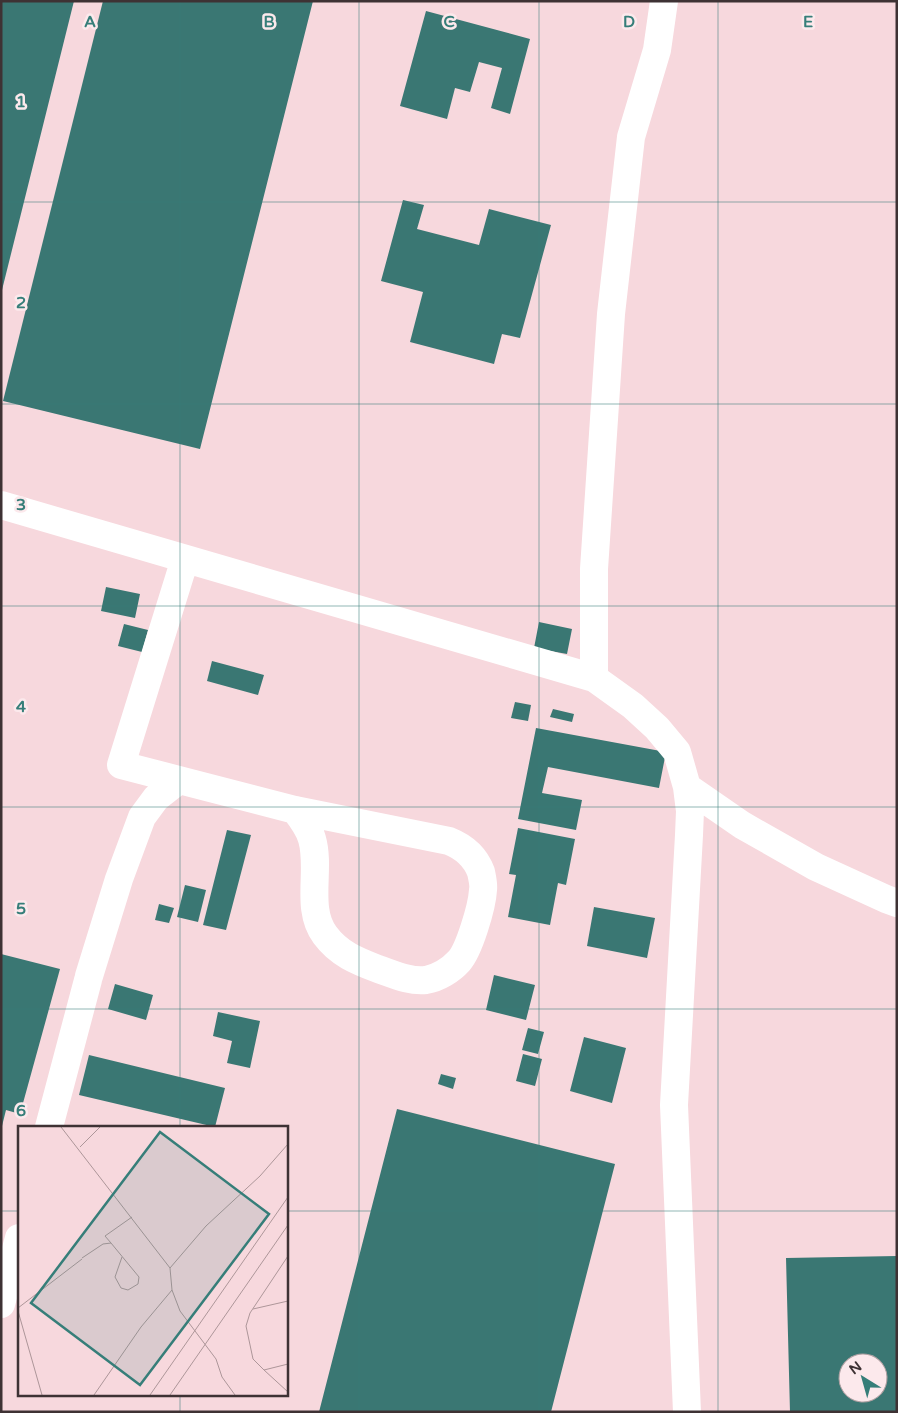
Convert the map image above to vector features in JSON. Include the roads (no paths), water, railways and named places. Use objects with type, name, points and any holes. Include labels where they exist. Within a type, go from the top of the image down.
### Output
[{"type":"street","points":[[594,678],[594,569],[611,314],[631,137],[657,50],[664,1]]},
{"type":"street","points":[[1,504],[594,678],[633,706],[662,734],[677,752],[687,787],[690,811],[674,1106],[687,1412]]},
{"type":"street","points":[[185,558],[121,765],[296,810],[449,841],[466,850],[476,862],[481,873],[483,890],[467,950],[458,962],[437,977],[425,980],[412,979],[352,960],[335,946],[319,925],[315,908],[313,843],[305,823],[296,810]]},
{"type":"street","points":[[49,1126],[88,978],[119,879],[142,817],[156,798],[179,780]]},
{"type":"street","points":[[687,787],[742,825],[816,867],[897,903]]},
{"type":"street","points":[[1,1304],[18,1242]]}]
